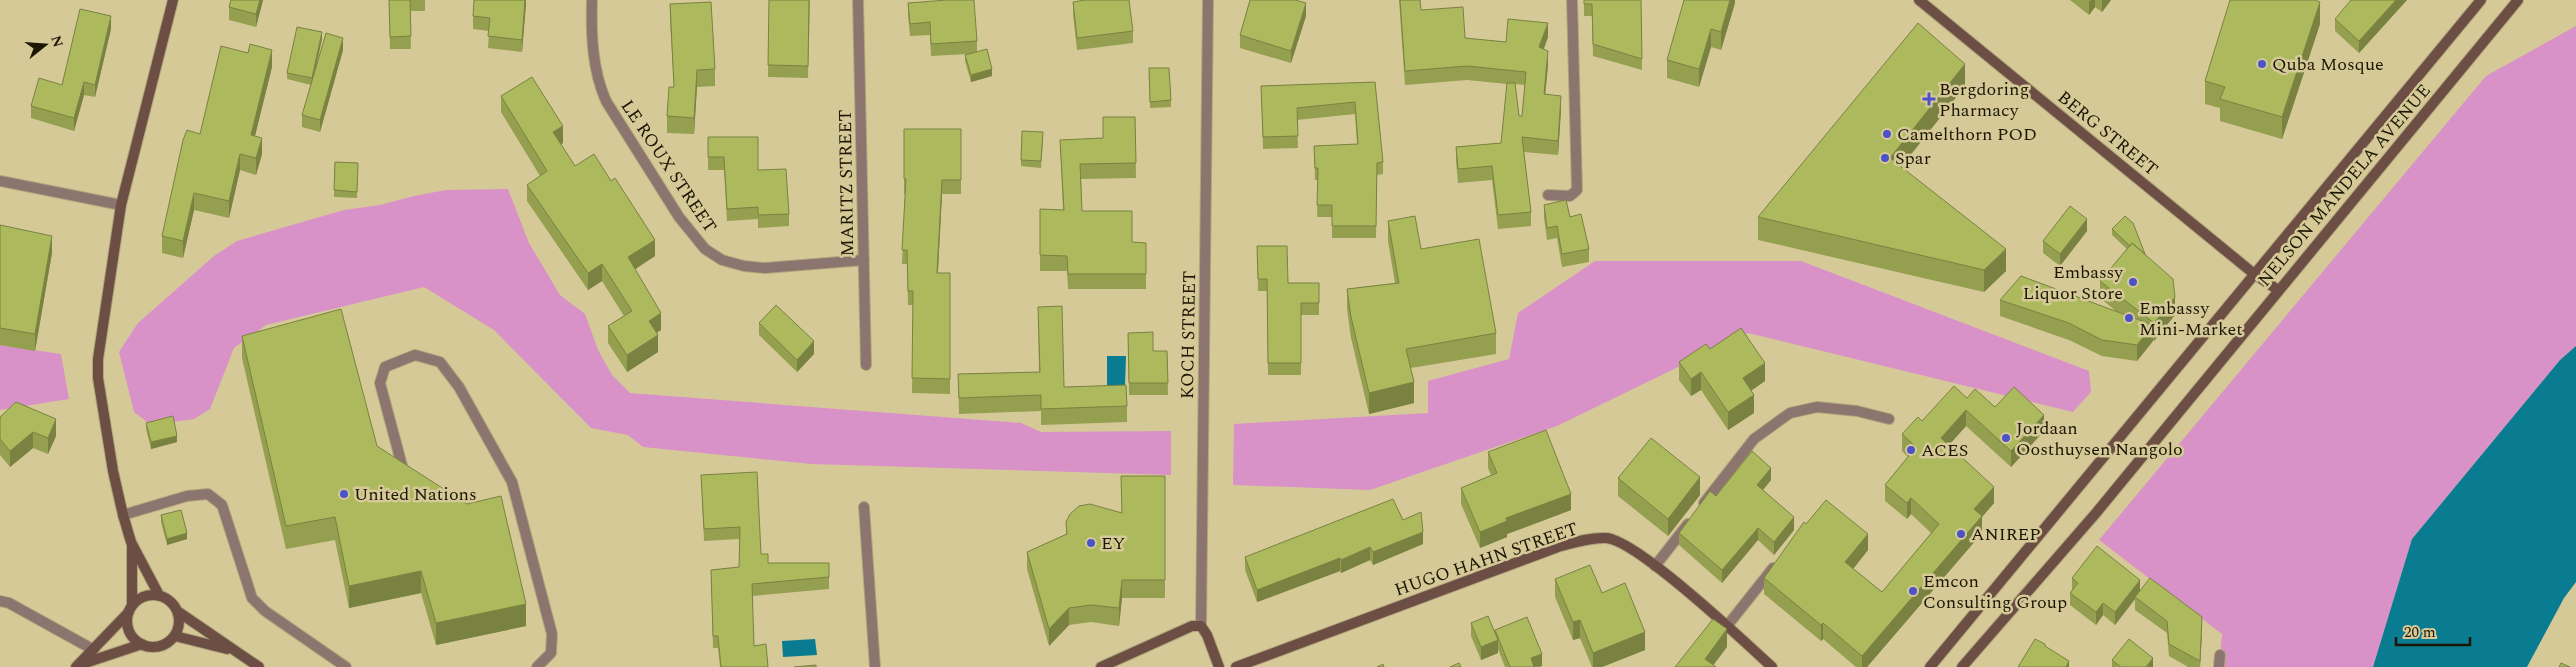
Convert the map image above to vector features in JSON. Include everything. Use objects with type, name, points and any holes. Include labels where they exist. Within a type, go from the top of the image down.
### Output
[{"type":"street","points":[[159,595],[132,542],[123,515],[113,471],[98,378],[98,358],[121,205],[173,0]]},
{"type":"street","name":"LE ROUX STREET","points":[[592,0],[594,56],[606,101],[671,204],[705,249],[722,260],[744,266],[765,268],[864,260]]},
{"type":"street","name":"MARITZ STREET","points":[[858,0],[866,365]]},
{"type":"street","name":"KOCH STREET","points":[[1208,0],[1201,626],[1208,635],[1218,667]]},
{"type":"street","points":[[1548,195],[1570,196],[1577,190],[1572,0]]},
{"type":"street","name":"BERG STREET","points":[[1919,0],[2253,273],[2278,290]]},
{"type":"street","name":"NELSON MANDELA AVENUE","points":[[1930,667],[2253,273],[2481,0]]},
{"type":"street","name":"NELSON MANDELA AVENUE","points":[[1962,667],[2096,513],[2518,0]]},
{"type":"street","points":[[0,181],[121,205]]},
{"type":"street","points":[[404,474],[380,383],[384,367],[416,355],[440,362],[459,387],[512,482],[552,634],[552,653],[537,667]]},
{"type":"street","points":[[1655,566],[1754,439],[1790,413],[1818,407],[1857,411],[1889,419]]},
{"type":"street","points":[[123,515],[187,496],[208,494],[222,505],[252,598],[265,611],[346,667]]},
{"type":"street","points":[[864,507],[875,667]]},
{"type":"street","name":"HUGO HAHN STREET","points":[[1236,667],[1558,548],[1585,540],[1608,538],[1626,545],[1655,566],[1727,626],[1772,667]]},
{"type":"street","points":[[132,542],[131,609],[127,619],[131,634],[142,644]]},
{"type":"street","points":[[1727,626],[1780,558]]},
{"type":"street","points":[[75,667],[94,650],[144,596],[159,595],[167,599],[177,611],[259,667]]},
{"type":"street","points":[[0,601],[8,603],[94,650]]},
{"type":"street","points":[[75,667],[142,644],[156,646],[163,644],[174,636],[178,628],[177,611]]},
{"type":"street","points":[[1101,667],[1192,626],[1201,626]]},
{"type":"street","points":[[174,636],[233,650]]},
{"type":"street","points":[[2219,667],[2220,655]]},
{"type":"shaded area","points":[[2576,26],[2576,346],[2560,360],[2412,539],[2373,667],[2219,667],[2222,634],[2099,540],[2486,76]]},
{"type":"shaded area","points":[[508,189],[529,243],[560,295],[585,314],[598,350],[612,375],[630,393],[1021,423],[1041,432],[1171,431],[1171,475],[811,464],[643,447],[628,435],[591,428],[494,330],[424,287],[266,325],[234,348],[210,409],[194,419],[151,425],[134,412],[119,352],[138,323],[214,256],[237,241],[344,210],[380,205],[414,196],[446,190]]},
{"type":"shaded area","points":[[1595,261],[1801,261],[2089,371],[2091,392],[2073,412],[1748,333],[1557,426],[1370,490],[1233,485],[1234,424],[1428,413],[1428,381],[1509,359],[1518,313]]},
{"type":"shaded area","points":[[0,345],[61,354],[69,399],[0,410]]},
{"type":"water","points":[[2576,346],[2576,582],[2564,598],[2527,667],[2373,667],[2412,539],[2560,360]]},
{"type":"water","points":[[1107,356],[1126,356],[1125,387],[1107,386]]},
{"type":"water","points":[[815,639],[817,655],[783,657],[782,641]]},
{"type":"building","points":[[231,0],[260,0],[256,14],[229,7]]},
{"type":"building","points":[[389,0],[410,0],[411,36],[390,37]]},
{"type":"building","points":[[474,0],[525,0],[522,40],[488,36],[490,18],[473,16]]},
{"type":"building","points":[[769,0],[809,0],[808,66],[768,65]]},
{"type":"building","points":[[974,0],[977,41],[931,44],[930,22],[910,24],[908,3]]},
{"type":"building","points":[[1085,0],[1129,0],[1133,31],[1077,38],[1073,2]]},
{"type":"building","points":[[1250,0],[1295,0],[1306,3],[1291,51],[1240,35]]},
{"type":"building","points":[[1400,0],[1420,0],[1421,10],[1463,7],[1465,38],[1506,42],[1508,19],[1548,23],[1539,47],[1548,51],[1544,94],[1561,96],[1558,141],[1522,137],[1531,212],[1498,215],[1492,166],[1458,169],[1456,147],[1501,143],[1507,83],[1515,83],[1519,116],[1522,116],[1526,72],[1467,66],[1405,71]]},
{"type":"building","points":[[1584,0],[1641,0],[1642,59],[1593,44],[1592,4],[1584,4]]},
{"type":"building","points":[[1684,0],[1730,0],[1721,32],[1711,29],[1699,69],[1667,60]]},
{"type":"building","name":"Quba Mosque","points":[[2230,0],[2315,0],[2320,2],[2282,117],[2220,99],[2225,87],[2205,81]]},
{"type":"building","points":[[2351,0],[2396,0],[2359,41],[2335,19]]},
{"type":"building","points":[[711,2],[715,69],[697,70],[694,118],[667,116],[669,87],[674,87],[670,4]]},
{"type":"building","points":[[80,9],[111,16],[95,85],[84,82],[74,118],[31,106],[39,78],[62,85]]},
{"type":"building","name":"Camelthorn POD","points":[[1918,23],[1965,64],[1890,158],[2006,249],[1984,270],[1758,217]]},
{"type":"building","points":[[297,27],[322,32],[312,78],[287,73]]},
{"type":"building","points":[[326,33],[343,38],[320,120],[302,115]]},
{"type":"building","points":[[250,44],[272,50],[251,135],[262,138],[256,158],[240,154],[229,201],[194,193],[183,241],[162,236],[183,140],[187,130],[200,134],[221,46],[248,53]]},
{"type":"building","points":[[987,49],[992,69],[971,75],[965,55]]},
{"type":"building","points":[[1149,68],[1169,68],[1171,100],[1150,102]]},
{"type":"building","points":[[532,77],[563,126],[553,132],[575,166],[594,154],[611,181],[615,178],[655,240],[628,257],[661,313],[649,321],[658,335],[627,355],[608,326],[632,311],[602,264],[588,273],[527,185],[547,171],[501,96]]},
{"type":"building","points":[[1375,82],[1383,162],[1377,163],[1376,226],[1332,226],[1332,205],[1317,205],[1318,168],[1315,168],[1314,146],[1358,144],[1355,102],[1297,108],[1298,136],[1263,137],[1261,86]]},
{"type":"building","points":[[1103,117],[1135,117],[1136,163],[1080,164],[1082,211],[1132,211],[1132,242],[1146,243],[1146,274],[1068,274],[1067,256],[1040,255],[1040,209],[1064,210],[1060,140],[1103,138]]},
{"type":"building","points":[[904,129],[961,129],[961,180],[942,180],[937,273],[950,273],[950,379],[912,378],[913,291],[908,291],[907,250],[902,250],[906,179],[904,179]]},
{"type":"building","points":[[1022,131],[1043,132],[1041,161],[1021,160]]},
{"type":"building","points":[[708,137],[758,137],[758,170],[786,169],[789,214],[758,215],[758,207],[727,209],[724,157],[708,157]]},
{"type":"building","points":[[335,162],[358,163],[357,192],[334,190]]},
{"type":"building","points":[[1566,200],[1570,217],[1581,214],[1589,249],[1562,254],[1557,226],[1547,228],[1544,205]]},
{"type":"building","points":[[2070,206],[2087,219],[2060,254],[2043,241]]},
{"type":"building","points":[[1415,216],[1421,249],[1479,239],[1496,333],[1406,349],[1414,382],[1369,393],[1351,317],[1347,289],[1399,283],[1388,221]]},
{"type":"building","points":[[2125,216],[2133,223],[2145,254],[2132,243],[2130,246],[2112,229]]},
{"type":"building","points":[[0,225],[52,236],[35,334],[0,328]]},
{"type":"building","points":[[2132,243],[2173,279],[2175,297],[2154,323],[2100,281]]},
{"type":"building","points":[[1257,246],[1287,246],[1288,283],[1319,283],[1319,303],[1301,303],[1301,363],[1268,363],[1267,279],[1258,279]]},
{"type":"building","points":[[2021,276],[2153,325],[2137,345],[2102,340],[2069,323],[2000,300]]},
{"type":"building","points":[[776,305],[814,341],[797,360],[759,323]]},
{"type":"building","points":[[1062,306],[1064,387],[1126,385],[1127,406],[1041,409],[1041,395],[959,398],[958,374],[1040,372],[1038,307]]},
{"type":"building","name":"United Nations","points":[[341,309],[377,446],[467,504],[501,496],[526,604],[436,623],[421,571],[349,586],[335,517],[286,526],[242,336]]},
{"type":"building","points":[[1741,328],[1765,363],[1743,378],[1754,395],[1728,412],[1701,372],[1691,379],[1679,362],[1706,344],[1710,349]]},
{"type":"building","points":[[1153,332],[1153,351],[1167,351],[1168,383],[1129,383],[1128,333]]},
{"type":"building","points":[[1954,386],[1967,398],[1975,389],[1995,407],[2014,387],[2044,415],[2011,451],[1966,410],[1941,438],[1994,487],[1974,509],[1982,516],[1862,656],[1823,623],[1821,625],[1764,578],[1804,522],[1806,524],[1826,500],[1868,534],[1845,562],[1882,592],[1939,524],[1911,498],[1907,503],[1885,485],[1916,447],[1902,434],[1918,417],[1922,421]]},
{"type":"building","points":[[16,402],[56,419],[48,438],[33,432],[10,451],[0,439],[0,417]]},
{"type":"building","points":[[173,416],[177,436],[151,442],[146,423]]},
{"type":"building","points":[[1546,430],[1571,494],[1506,518],[1507,521],[1480,532],[1461,488],[1497,473],[1488,452]]},
{"type":"building","points":[[1651,438],[1700,477],[1668,519],[1618,478]]},
{"type":"building","points":[[1752,451],[1771,468],[1757,485],[1794,517],[1774,542],[1758,528],[1722,570],[1679,533],[1710,491],[1716,496]]},
{"type":"building","points":[[757,472],[761,554],[768,554],[768,563],[829,563],[829,577],[752,584],[754,646],[766,644],[768,667],[721,667],[718,636],[713,636],[711,570],[739,567],[740,527],[704,529],[701,475]]},
{"type":"building","points":[[1121,476],[1165,476],[1165,580],[1122,580],[1119,608],[1091,605],[1069,608],[1049,629],[1027,552],[1067,534],[1066,522],[1070,514],[1079,506],[1090,504],[1122,513]]},
{"type":"building","points":[[1393,499],[1403,520],[1421,512],[1423,532],[1373,552],[1370,547],[1341,560],[1340,558],[1257,590],[1245,557]]},
{"type":"building","points":[[181,510],[187,533],[167,539],[161,515]]},
{"type":"building","points":[[2097,546],[2140,580],[2115,612],[2103,603],[2096,612],[2070,593],[2078,583],[2072,578]]},
{"type":"building","points":[[1590,565],[1602,593],[1625,583],[1645,632],[1593,653],[1580,620],[1573,622],[1555,579]]},
{"type":"building","points":[[2150,578],[2202,617],[2200,661],[2169,644],[2167,621],[2135,597]]},
{"type":"building","points":[[1488,616],[1498,640],[1481,647],[1471,623]]},
{"type":"building","points":[[1527,617],[1542,654],[1531,658],[1534,667],[1510,667],[1495,630]]},
{"type":"building","points":[[1713,619],[1727,629],[1705,659],[1716,667],[1675,667]]},
{"type":"building","points":[[2035,639],[2069,661],[2066,667],[2018,667]]},
{"type":"building","points":[[2129,639],[2153,658],[2146,667],[2121,667],[2112,660]]},
{"type":"building","points":[[1459,663],[1461,667],[1450,667]]},
{"type":"building","points":[[2561,663],[2570,667],[2559,667]]},
{"type":"building","points":[[816,665],[816,667],[794,667]]},
{"type":"place","name":"Quba Mosque","points":[[2262,64]]},
{"type":"place","name":"Bergdoring Pharmacy","points":[[1929,99]]},
{"type":"place","name":"Camelthorn POD","points":[[1887,134]]},
{"type":"place","name":"Spar","points":[[1885,158]]},
{"type":"place","name":"Embassy Liquor Store","points":[[2133,282]]},
{"type":"place","name":"Embassy Mini-Market","points":[[2129,318]]},
{"type":"place","name":"Jordaan Oosthuysen Nangolo","points":[[2006,438]]},
{"type":"place","name":"ACES","points":[[1911,450]]},
{"type":"place","name":"United Nations","points":[[344,494]]},
{"type":"place","name":"ANIREP","points":[[1961,534]]},
{"type":"place","name":"EY","points":[[1091,543]]},
{"type":"place","name":"Emcon Consulting Group","points":[[1913,591]]}]
